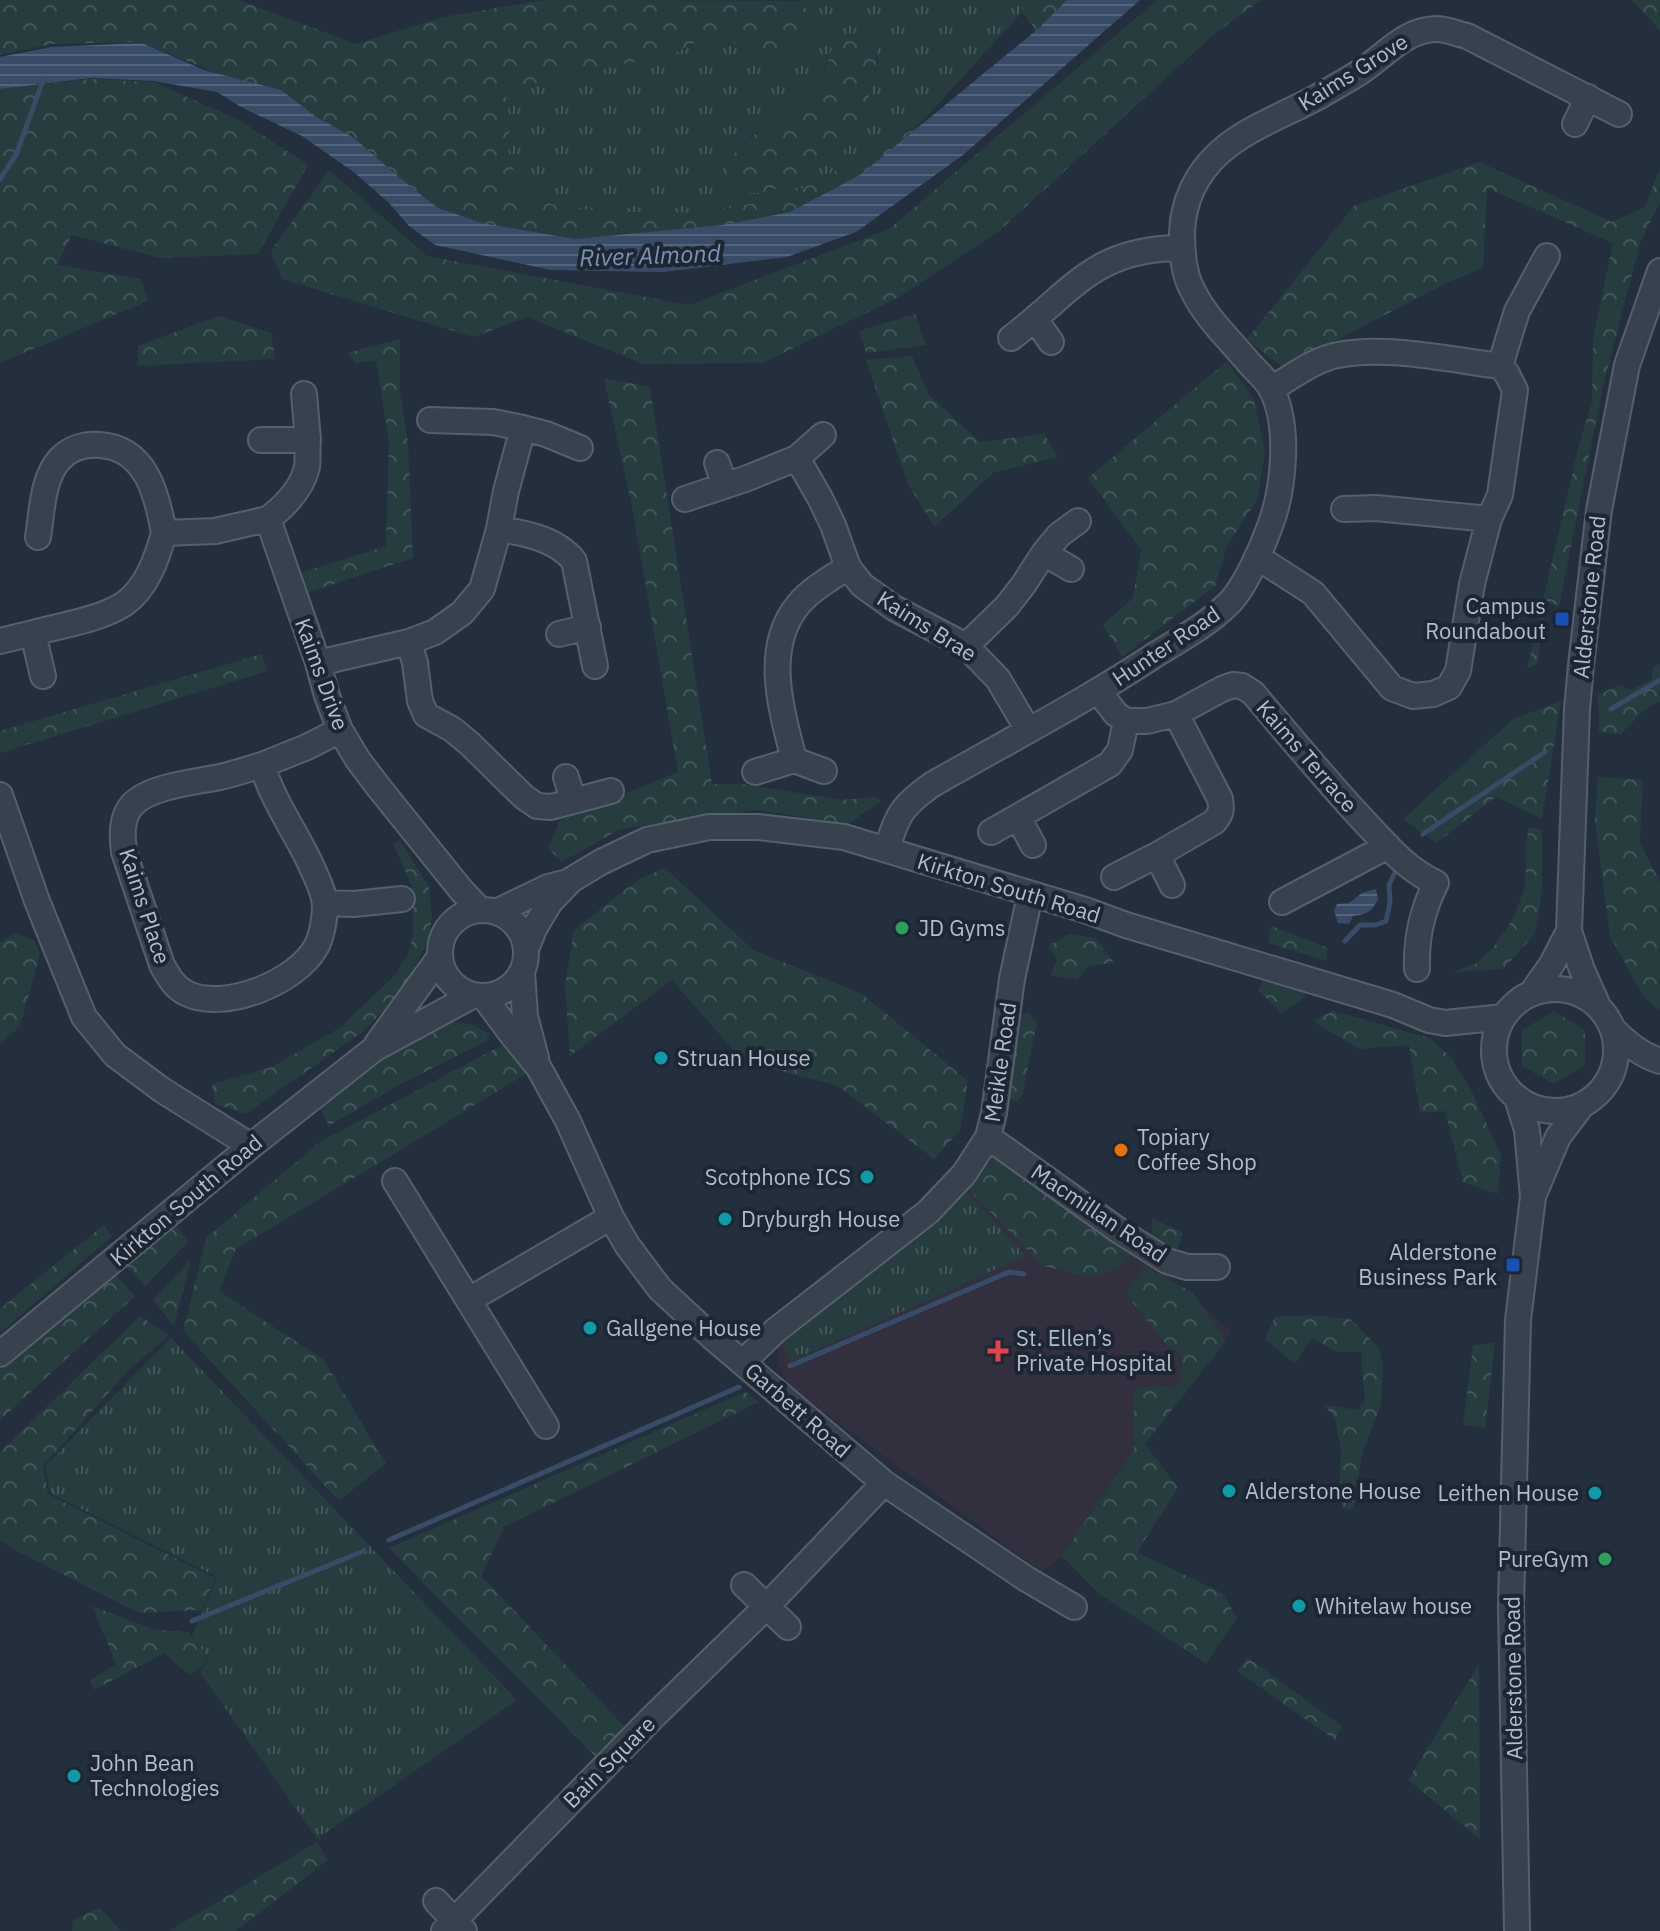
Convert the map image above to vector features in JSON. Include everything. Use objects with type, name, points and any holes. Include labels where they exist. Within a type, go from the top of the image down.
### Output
[{"type":"street","name":"Kaims Grove","points":[[1209,315],[1192,291],[1182,248],[1182,221],[1188,197],[1204,168],[1238,138],[1362,71],[1403,38],[1420,31],[1439,29],[1467,36],[1619,114]]},
{"type":"street","points":[[1575,124],[1588,97]]},
{"type":"street","points":[[1011,338],[1086,274],[1109,261],[1135,252],[1182,248]]},
{"type":"street","points":[[1500,366],[1517,311],[1547,256]]},
{"type":"street","name":"Alderstone Road","points":[[1598,1006],[1569,931],[1578,695],[1599,510],[1627,365],[1660,271]]},
{"type":"street","name":"Hunter Road","points":[[887,849],[895,822],[912,799],[933,784],[1098,691],[1185,636],[1229,604],[1249,574],[1271,525],[1280,486],[1285,451],[1279,412],[1271,389],[1209,315]]},
{"type":"street","points":[[1035,319],[1051,342]]},
{"type":"street","points":[[1257,557],[1313,593],[1392,688],[1413,696],[1433,694],[1449,687],[1458,671],[1472,584],[1489,519],[1500,495],[1515,390],[1500,366],[1389,352],[1336,355],[1271,389]]},
{"type":"street","points":[[164,533],[215,531],[243,526],[268,519],[281,508],[297,489],[307,467],[304,394]]},
{"type":"street","points":[[430,420],[493,422],[546,434],[580,448]]},
{"type":"street","points":[[318,663],[409,642],[435,632],[462,613],[482,589],[523,428]]},
{"type":"street","points":[[685,499],[721,474],[797,458],[823,435]]},
{"type":"street","points":[[261,440],[308,440]]},
{"type":"street","points":[[0,641],[91,619],[125,603],[150,573],[164,533],[152,486],[140,464],[114,446],[94,444],[73,449],[59,460],[46,490],[38,537]]},
{"type":"street","name":"Kaims Brae","points":[[797,458],[833,525],[848,567],[862,585],[894,608],[966,646],[998,679],[1028,730]]},
{"type":"street","points":[[1344,509],[1376,508],[1489,519]]},
{"type":"street","name":"Kaims Drive","points":[[268,519],[340,730],[358,760],[441,865],[488,911]]},
{"type":"street","points":[[966,646],[1007,606],[1032,590],[1044,553],[1059,535],[1078,521]]},
{"type":"street","points":[[499,529],[525,533],[557,546],[574,561],[595,666]]},
{"type":"street","points":[[1044,553],[1071,569]]},
{"type":"street","points":[[794,760],[776,676],[780,642],[799,603],[848,567]]},
{"type":"street","points":[[559,634],[588,627]]},
{"type":"street","points":[[33,633],[43,676]]},
{"type":"street","points":[[409,642],[420,701],[426,715],[452,729],[470,744],[524,797],[537,806],[551,807],[570,789],[611,791]]},
{"type":"street","name":"Kaims Terrace","points":[[1126,721],[1147,721],[1176,714],[1233,685],[1242,686],[1253,693],[1330,785],[1404,863],[1419,875],[1444,874],[1426,903],[1418,930],[1417,969]]},
{"type":"street","points":[[991,832],[1110,764],[1120,750],[1126,721],[1116,714],[1098,691]]},
{"type":"street","points":[[1114,877],[1214,822],[1222,809],[1217,791],[1176,714]]},
{"type":"street","name":"Kaims Place","points":[[325,903],[316,948],[295,970],[276,982],[231,999],[198,998],[183,992],[171,981],[162,965],[124,852],[122,835],[125,817],[132,805],[142,798],[161,790],[262,765],[340,730]]},
{"type":"street","points":[[755,772],[794,760],[824,771]]},
{"type":"street","points":[[262,765],[268,785],[319,883],[325,903],[354,904],[402,899]]},
{"type":"street","points":[[0,795],[37,901],[84,1017],[115,1055],[162,1090],[251,1146]]},
{"type":"street","points":[[1018,817],[1033,845]]},
{"type":"street","name":"Kirkton South Road","points":[[488,911],[571,880],[647,840],[709,827],[758,827],[844,837],[887,849],[1393,1005],[1429,1020],[1445,1023],[1504,1017]]},
{"type":"street","points":[[1282,902],[1388,846]]},
{"type":"street","points":[[1157,855],[1172,885]]},
{"type":"street","points":[[441,865],[446,900],[445,932]]},
{"type":"street","name":"Kirkton South Road","points":[[524,961],[535,927],[550,902],[571,880]]},
{"type":"street","name":"Meikle Road","points":[[743,1362],[776,1330],[928,1212],[964,1174],[988,1137],[1012,979],[1030,895]]},
{"type":"street","points":[[488,911],[507,917],[517,925],[525,940],[524,961],[514,984],[504,991],[478,996],[451,983],[442,970],[439,958],[445,932],[467,912],[488,911]]},
{"type":"street","name":"Alderstone Road","points":[[1531,994],[1552,964],[1569,931]]},
{"type":"street","name":"Kirkton South Road","points":[[374,1049],[439,958]]},
{"type":"street","name":"Garbett Road","points":[[524,961],[525,1016],[539,1068]]},
{"type":"street","points":[[1548,989],[1567,990],[1584,996],[1598,1006],[1613,1029],[1617,1045],[1611,1075],[1594,1098],[1582,1105],[1565,1111],[1548,1111],[1531,1106],[1517,1098],[1498,1072],[1494,1056],[1496,1036],[1504,1017],[1516,1003],[1531,994],[1548,989]]},
{"type":"street","name":"Kirkton South Road","points":[[0,1354],[251,1146],[374,1049],[478,996]]},
{"type":"street","name":"Garbett Road","points":[[478,996],[539,1068],[568,1121],[611,1217],[627,1245],[660,1289],[884,1483],[1025,1578],[1074,1607]]},
{"type":"street","name":"Kirkton South Road","points":[[1445,1023],[1494,1056]]},
{"type":"street","points":[[1613,1029],[1628,1045],[1660,1061]]},
{"type":"street","points":[[1611,1075],[1660,1072]]},
{"type":"street","name":"Alderstone Road","points":[[1514,1927],[1511,1607],[1518,1320],[1533,1197],[1527,1130],[1517,1098]]},
{"type":"street","name":"Alderstone Road","points":[[1533,1197],[1558,1137],[1582,1105]]},
{"type":"street","name":"Macmillan Road","points":[[988,1137],[1118,1230],[1167,1261],[1187,1267],[1217,1267]]},
{"type":"street","points":[[395,1181],[546,1426]]},
{"type":"street","points":[[469,1300],[611,1217]]},
{"type":"street","name":"Bain Square","points":[[436,1901],[454,1928],[619,1750],[767,1606],[884,1483]]},
{"type":"street","points":[[744,1585],[788,1627]]},
{"type":"shaded area","name":"St. Ellen’s Private Hospital","points":[[990,1148],[1151,1261],[1232,1332],[1144,1444],[1134,1449],[1062,1556],[1042,1572],[789,1386],[778,1364],[778,1337]]},
{"type":"green space","points":[[0,0],[239,0],[356,44],[443,17],[544,0],[803,1],[809,24],[807,39],[797,51],[783,58],[767,61],[754,58],[720,30],[674,53],[505,90],[510,125],[508,157],[526,197],[570,209],[703,213],[786,197],[919,126],[930,135],[792,221],[587,247],[478,231],[342,155],[253,88],[141,42],[52,44],[0,55]]},
{"type":"green space","points":[[800,0],[1033,0],[918,126],[786,197],[703,213],[570,209],[526,197],[508,157],[510,125],[505,90],[674,53],[720,29],[733,42],[803,1]],"holes":[[[863,32],[873,36],[878,59],[856,131],[759,193],[728,163],[738,149],[805,98],[841,39]]]},
{"type":"green space","points":[[1033,0],[1085,0],[1040,35],[1021,11]]},
{"type":"green space","points":[[1157,0],[1261,0],[1213,35],[999,231],[899,297],[763,363],[643,364],[528,317],[473,337],[282,279],[271,251],[329,170],[427,256],[689,305],[889,229]]},
{"type":"green space","points":[[1631,0],[1660,0],[1660,32],[1651,20]]},
{"type":"green space","points":[[863,32],[873,36],[876,47],[874,76],[860,124],[847,146],[827,163],[798,180],[768,191],[743,192],[728,182],[728,168],[742,145],[805,99],[840,40]]},
{"type":"green space","points":[[91,79],[154,82],[241,121],[308,165],[258,254],[161,258],[72,235],[57,265],[141,279],[148,301],[0,363],[0,89]]},
{"type":"green space","points":[[1479,162],[1612,222],[1645,207],[1660,168],[1660,202],[1640,243],[1603,387],[1559,606],[1546,602],[1537,664],[1527,669],[1592,401],[1593,339],[1613,243],[1487,188],[1483,268],[1448,282],[1283,368],[1247,339],[1354,206]]},
{"type":"green space","points":[[915,314],[926,345],[866,353],[859,331]]},
{"type":"green space","points":[[219,316],[271,333],[275,359],[138,366],[138,346]]},
{"type":"green space","points":[[400,339],[400,392],[408,443],[413,558],[306,593],[300,573],[386,546],[389,443],[376,360],[356,363],[347,353]]},
{"type":"green space","points":[[912,356],[929,395],[980,442],[1044,434],[1058,457],[993,473],[934,527],[907,482],[866,360]]},
{"type":"green space","points":[[1227,361],[1254,400],[1265,450],[1258,498],[1227,546],[1215,586],[1122,657],[1103,625],[1133,598],[1141,550],[1088,478]]},
{"type":"green space","points":[[604,378],[650,387],[712,784],[743,784],[842,800],[875,797],[882,801],[848,824],[757,810],[620,829],[562,862],[548,848],[560,820],[678,772],[632,506]]},
{"type":"green space","points":[[262,654],[267,671],[0,753],[0,731]]},
{"type":"green space","points":[[1660,664],[1660,701],[1644,710],[1621,734],[1599,732],[1598,695],[1619,685],[1631,690],[1652,679],[1653,667]]},
{"type":"green space","points":[[1561,701],[1542,819],[1496,797],[1436,843],[1403,819],[1513,719]]},
{"type":"green space","points":[[1598,777],[1643,780],[1640,843],[1660,882],[1660,1011],[1644,997],[1610,936],[1595,821]]},
{"type":"green space","points":[[1529,827],[1542,830],[1542,891],[1535,934],[1503,969],[1453,972],[1477,963],[1493,948],[1514,918],[1526,883],[1525,847]]},
{"type":"green space","points":[[400,840],[429,887],[432,915],[429,940],[400,993],[364,1031],[246,1114],[215,1104],[212,1084],[272,1067],[341,1027],[395,975],[409,952],[413,935],[412,887],[393,843]]},
{"type":"green space","points":[[665,868],[753,950],[862,994],[968,1081],[960,1130],[934,1159],[838,1086],[743,1061],[672,980],[570,1056],[565,986],[574,930],[639,879]]},
{"type":"green space","points":[[1271,926],[1328,948],[1326,961],[1268,943]]},
{"type":"green space","points":[[15,933],[34,940],[40,954],[20,1026],[0,1044],[0,943]]},
{"type":"green space","points":[[1069,934],[1096,938],[1114,963],[1088,966],[1077,980],[1050,975],[1057,960],[1048,946]]},
{"type":"green space","points":[[1265,977],[1303,988],[1305,997],[1282,1013],[1258,990]]},
{"type":"green space","points":[[1333,1011],[1430,1038],[1451,1057],[1471,1090],[1501,1155],[1498,1194],[1463,1182],[1445,1111],[1420,1113],[1409,1045],[1359,1049],[1313,1021]]},
{"type":"green space","points":[[1554,1011],[1585,1030],[1585,1066],[1554,1084],[1522,1066],[1522,1030]]},
{"type":"green space","points":[[1029,1013],[1037,1023],[1022,1096],[1017,1102],[1008,1098],[1015,1015]]},
{"type":"green space","points":[[445,1022],[470,1024],[490,1034],[485,1042],[399,1085],[329,1126],[318,1104],[383,1055]]},
{"type":"green space","points":[[504,1044],[526,1074],[236,1249],[219,1291],[323,1359],[386,1463],[339,1501],[183,1331],[206,1238],[320,1142]]},
{"type":"green space","points":[[995,1149],[1131,1253],[1123,1266],[1090,1277],[1043,1266],[966,1187]]},
{"type":"green space","points":[[966,1191],[1025,1256],[790,1362],[783,1344],[787,1334],[879,1266]]},
{"type":"green space","points":[[1152,1218],[1183,1233],[1177,1250],[1152,1241]]},
{"type":"green space","points":[[175,1224],[188,1242],[145,1286],[127,1267]]},
{"type":"green space","points":[[104,1225],[112,1236],[0,1333],[0,1309]]},
{"type":"green space","points":[[191,1259],[174,1326],[153,1300]]},
{"type":"green space","points":[[1144,1266],[1192,1292],[1226,1341],[1145,1444],[1178,1488],[1137,1552],[1222,1593],[1237,1618],[1206,1663],[1099,1594],[1062,1556],[1134,1449],[1134,1388],[1181,1385],[1182,1355],[1167,1345],[1126,1294]]},
{"type":"green space","points":[[115,1275],[135,1296],[0,1420],[0,1366]]},
{"type":"green space","points":[[1310,1315],[1350,1319],[1379,1348],[1383,1364],[1381,1405],[1363,1450],[1353,1508],[1343,1509],[1339,1490],[1341,1451],[1335,1419],[1324,1405],[1358,1410],[1365,1401],[1361,1352],[1337,1352],[1312,1338],[1295,1364],[1265,1339],[1275,1317]]},
{"type":"green space","points":[[140,1316],[169,1335],[127,1372],[43,1466],[48,1494],[215,1578],[202,1610],[139,1613],[0,1540],[0,1452]]},
{"type":"green space","points":[[171,1338],[517,1700],[317,1839],[200,1672],[209,1659],[192,1636],[217,1577],[50,1493],[45,1466]]},
{"type":"green space","points":[[1495,1343],[1485,1428],[1463,1425],[1473,1345]]},
{"type":"green space","points":[[745,1392],[759,1402],[504,1527],[481,1576],[625,1727],[595,1756],[389,1548]]},
{"type":"green space","points":[[92,1606],[155,1630],[189,1632],[208,1659],[198,1671],[189,1675],[164,1653],[94,1690],[90,1681],[116,1664]]},
{"type":"green space","points":[[1248,1658],[1342,1726],[1335,1740],[1237,1671]]},
{"type":"green space","points":[[1479,1664],[1480,1839],[1408,1780]]},
{"type":"green space","points":[[317,1842],[328,1860],[236,1931],[169,1931]]},
{"type":"green space","points":[[100,1908],[121,1931],[72,1931],[73,1920]]},
{"type":"water","name":"River Almond","points":[[1067,0],[1140,0],[963,155],[856,232],[787,257],[663,272],[551,270],[435,245],[409,226],[389,203],[355,173],[302,136],[217,92],[154,81],[91,78],[0,89],[0,57],[51,47],[142,43],[204,70],[281,90],[315,116],[354,138],[436,207],[481,223],[575,239],[723,225],[790,212],[860,175],[1039,28]]},
{"type":"water","points":[[1376,889],[1378,899],[1371,909],[1353,916],[1349,924],[1338,923],[1334,911],[1337,904],[1349,903],[1362,893]]},
{"type":"waterway","points":[[0,179],[16,155],[44,78]]},
{"type":"waterway","points":[[1611,709],[1660,680]]},
{"type":"waterway","points":[[1423,834],[1545,752]]},
{"type":"waterway","points":[[1345,941],[1360,925],[1376,925],[1386,921],[1390,903],[1389,885],[1397,868]]},
{"type":"waterway","points":[[790,1366],[1009,1272],[1024,1274]]},
{"type":"waterway","points":[[389,1540],[739,1387]]},
{"type":"waterway","points":[[192,1621],[364,1551]]},
{"type":"place","name":"Campus Roundabout","points":[[1562,619]]},
{"type":"place","name":"JD Gyms","points":[[902,928]]},
{"type":"place","name":"Struan House","points":[[661,1058]]},
{"type":"place","name":"Topiary Coffee Shop","points":[[1121,1150]]},
{"type":"place","name":"Scotphone ICS","points":[[867,1177]]},
{"type":"place","name":"Dryburgh House","points":[[725,1219]]},
{"type":"place","name":"Alderstone Business Park","points":[[1513,1265]]},
{"type":"place","name":"Gallgene House","points":[[590,1328]]},
{"type":"place","name":"St. Ellen’s Private Hospital","points":[[998,1351]]},
{"type":"place","name":"Alderstone House","points":[[1229,1491]]},
{"type":"place","name":"Leithen House","points":[[1595,1493]]},
{"type":"place","name":"PureGym","points":[[1605,1559]]},
{"type":"place","name":"Whitelaw house","points":[[1299,1606]]},
{"type":"place","name":"John Bean Technologies","points":[[74,1776]]}]
